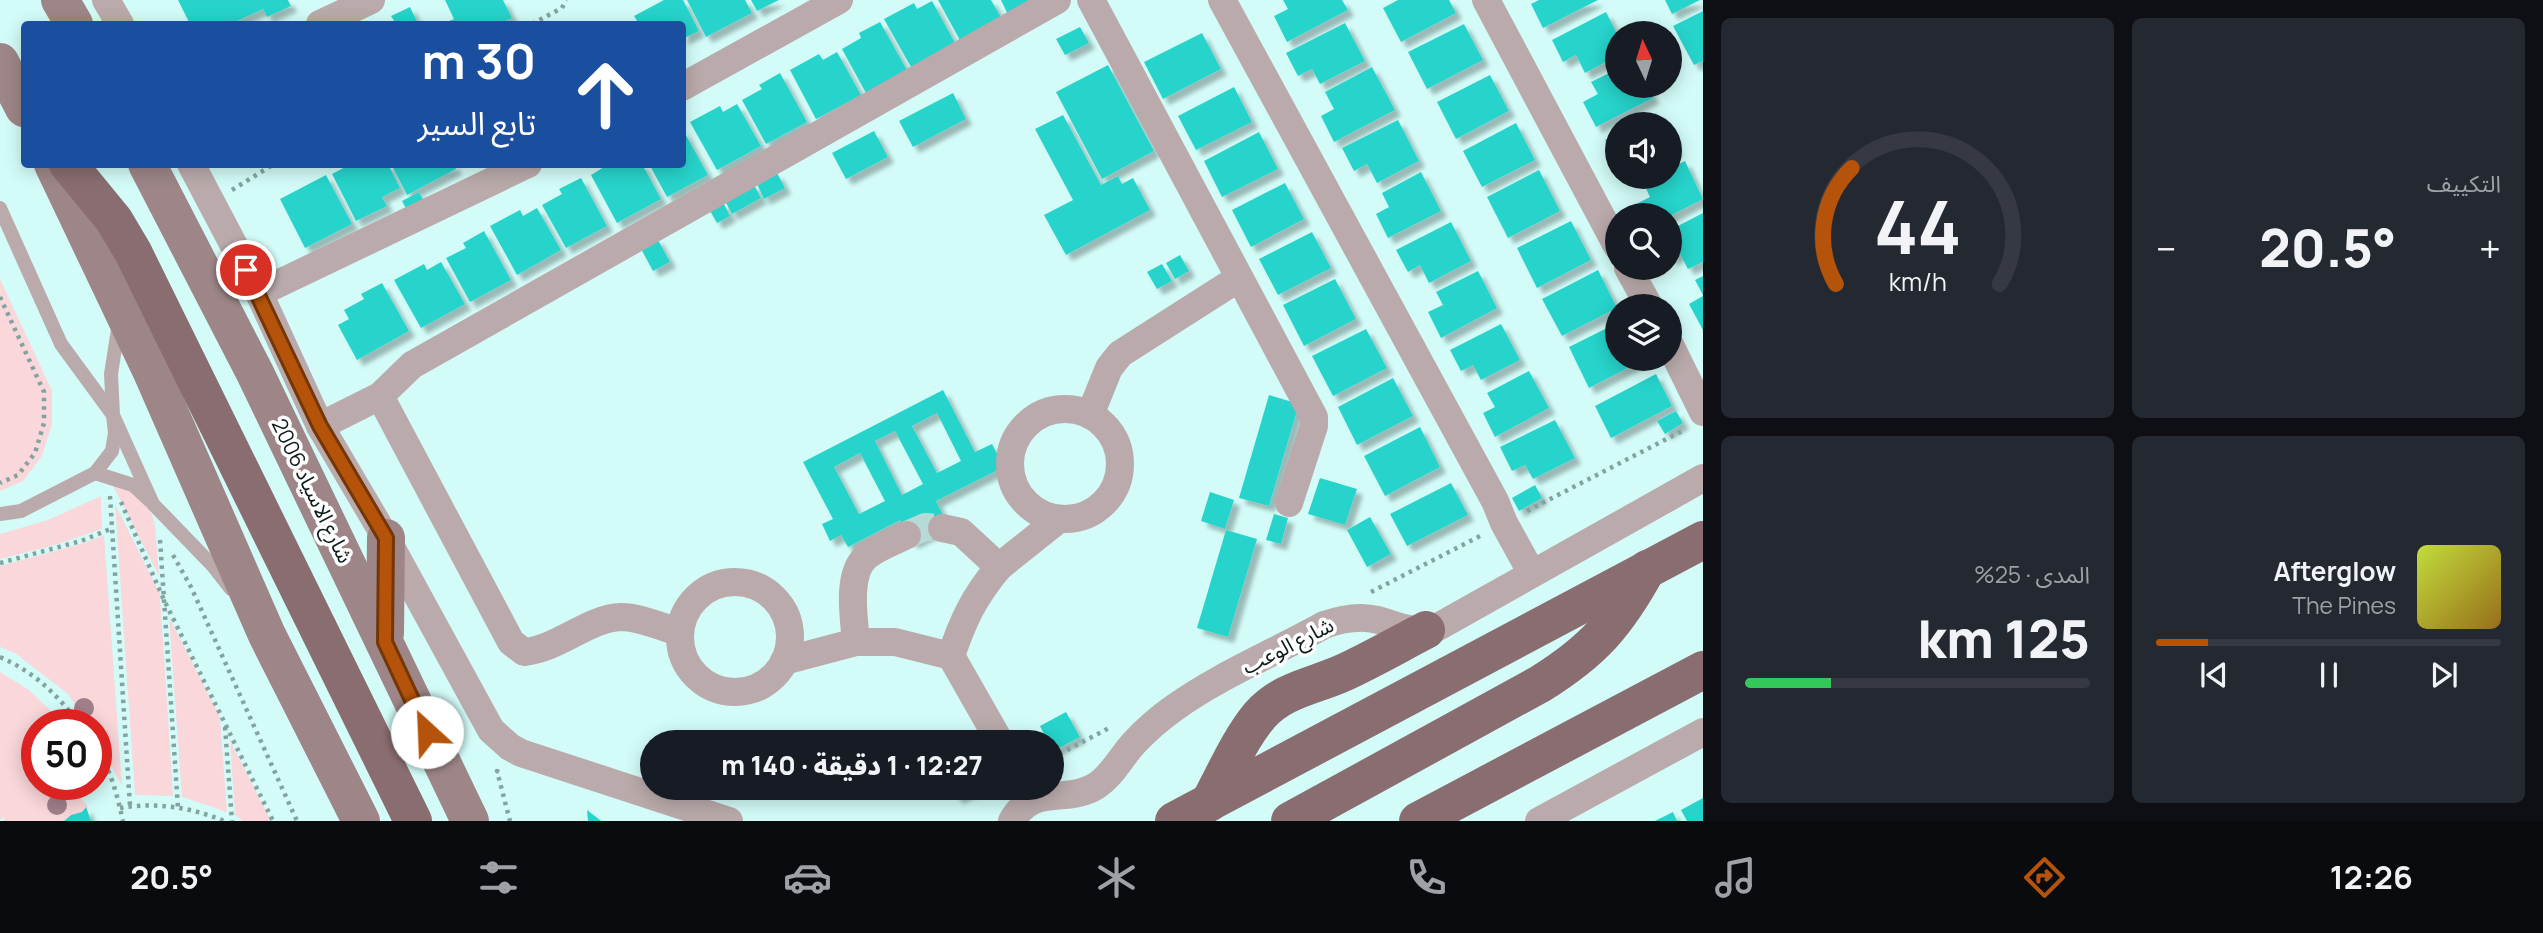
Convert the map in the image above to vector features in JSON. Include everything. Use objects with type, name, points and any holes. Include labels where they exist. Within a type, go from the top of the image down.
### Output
[{"type":"main road","points":[[60,0],[72,21]]},
{"type":"main road","points":[[0,62],[21,102]]},
{"type":"main road","points":[[55,168],[151,370],[267,635],[361,821]]},
{"type":"main road","points":[[71,168],[114,220],[133,252],[413,821]]},
{"type":"main road","name":"شارع الاسياد 2006","points":[[150,168],[255,373],[470,821]]},
{"type":"main road","points":[[385,642],[386,538]]},
{"type":"main road","points":[[1174,821],[1703,540]]},
{"type":"main road","points":[[1290,821],[1574,663],[1604,636],[1620,615],[1647,569]]},
{"type":"main road","points":[[1209,803],[1250,730],[1261,714],[1276,700],[1289,692],[1344,673],[1426,630]]},
{"type":"main road","points":[[1418,821],[1703,670]]},
{"type":"street","points":[[106,0],[118,21]]},
{"type":"street","points":[[326,21],[371,0]]},
{"type":"street","points":[[686,85],[839,0]]},
{"type":"street","points":[[320,426],[380,396],[412,365],[1057,0]]},
{"type":"street","points":[[1091,0],[1239,278],[1292,371],[1314,417],[1314,426],[1289,503]]},
{"type":"street","points":[[1222,0],[1531,572]]},
{"type":"street","points":[[1486,0],[1605,224]]},
{"type":"street","points":[[193,168],[258,293],[320,426],[386,538],[484,719],[499,739],[521,753],[729,821]]},
{"type":"street","points":[[258,293],[520,168]]},
{"type":"street","points":[[1090,415],[1109,368],[1120,354],[1239,278]]},
{"type":"street","points":[[1679,371],[1697,419]]},
{"type":"street","points":[[380,396],[510,642],[524,652],[542,650],[604,619],[623,617],[679,632]]},
{"type":"street","points":[[1070,409],[1090,415],[1107,429],[1118,448],[1120,469],[1114,490],[1100,506],[1081,517],[1059,519],[1039,513],[1022,500],[1012,481],[1009,459],[1016,438],[1029,422],[1048,411],[1070,409]]},
{"type":"street","points":[[1426,630],[1445,623],[1531,572],[1703,478]]},
{"type":"street","points":[[951,656],[961,624],[972,603],[999,567],[1059,519]]},
{"type":"street","points":[[942,528],[961,532],[999,567]]},
{"type":"street","points":[[856,642],[852,599],[857,574],[865,556],[907,535]]},
{"type":"street","points":[[738,582],[760,587],[776,600],[788,619],[790,641],[784,661],[771,678],[752,689],[731,691],[710,686],[693,673],[682,654],[679,632],[685,612],[699,595],[717,584],[738,582]]},
{"type":"street","name":"شارع الوعب","points":[[1022,803],[1049,796],[1073,795],[1098,785],[1134,743],[1176,706],[1324,625],[1349,618],[1363,618],[1376,619],[1407,631],[1426,630]]},
{"type":"street","points":[[784,661],[856,642],[895,642],[951,656],[993,730]]},
{"type":"street","points":[[1539,821],[1703,732]]},
{"type":"lane","points":[[0,208],[61,344],[113,415],[153,503]]},
{"type":"lane","points":[[0,514],[21,511],[95,473],[112,451],[115,433],[111,374],[121,308]]},
{"type":"lane","points":[[95,473],[132,485],[153,503],[213,566],[267,635]]},
{"type":"path","points":[[538,21],[562,8],[566,0]]},
{"type":"path","points":[[210,203],[267,168]]},
{"type":"path","points":[[0,297],[44,392],[44,423],[35,453],[18,475],[0,483]]},
{"type":"path","points":[[1369,593],[1697,419]]},
{"type":"path","points":[[130,806],[109,488],[117,494],[164,600],[273,821]]},
{"type":"path","points":[[0,563],[82,541],[113,528]]},
{"type":"path","points":[[166,542],[160,531],[178,808]]},
{"type":"path","points":[[172,554],[191,587],[297,821]]},
{"type":"path","points":[[0,657],[24,668],[57,695],[68,709]]},
{"type":"path","points":[[225,723],[232,821]]},
{"type":"path","points":[[1064,752],[1113,727]]},
{"type":"path","points":[[509,775],[496,771],[510,821]]},
{"type":"path","points":[[112,783],[123,821]]},
{"type":"path","points":[[120,808],[178,808],[224,821]]},
{"type":"shaded area","points":[[0,279],[52,391],[52,424],[42,456],[23,481],[0,491]]},
{"type":"shaded area","points":[[113,486],[134,489],[151,512],[155,525],[159,576]]},
{"type":"shaded area","points":[[101,496],[102,529],[0,559],[0,534],[48,520]]},
{"type":"shaded area","points":[[115,504],[160,594],[173,796],[135,795]]},
{"type":"shaded area","points":[[104,535],[122,786],[112,766],[112,709],[78,709],[68,694],[15,653],[0,647],[0,566]]},
{"type":"shaded area","points":[[169,617],[220,717],[227,812],[182,797]]},
{"type":"shaded area","points":[[0,672],[29,690],[49,709],[21,709],[21,800],[82,800],[88,806],[64,821],[2,821],[4,817],[0,820]]},
{"type":"shaded area","points":[[230,740],[271,821],[243,821],[235,815]]},
{"type":"building","points":[[178,0],[288,0],[291,6],[267,17],[263,9],[237,21],[188,21]]},
{"type":"building","points":[[445,0],[503,0],[512,18],[505,21],[449,21],[454,19]]},
{"type":"building","points":[[664,0],[683,0],[699,31],[686,37],[686,21],[637,21],[634,16]]},
{"type":"building","points":[[687,0],[745,0],[752,13],[706,37]]},
{"type":"building","points":[[751,0],[779,0],[757,11]]},
{"type":"building","points":[[938,0],[991,0],[1002,19],[961,42]]},
{"type":"building","points":[[1001,0],[1051,0],[1011,21]]},
{"type":"building","points":[[1283,0],[1342,0],[1348,10],[1287,42],[1274,16],[1288,9]]},
{"type":"building","points":[[1398,0],[1449,0],[1456,13],[1401,42],[1383,8]]},
{"type":"building","points":[[1539,0],[1598,0],[1543,28],[1531,4]]},
{"type":"building","points":[[1665,0],[1700,0],[1672,14]]},
{"type":"building","points":[[932,1],[955,43],[911,67],[884,19],[914,3],[917,9]]},
{"type":"building","points":[[410,7],[417,21],[394,21],[391,16]]},
{"type":"building","points":[[1703,11],[1703,61],[1694,65],[1682,43],[1682,22]]},
{"type":"building","points":[[1606,12],[1610,21],[1605,21],[1605,62],[1585,73],[1576,55],[1563,62],[1552,40]]},
{"type":"building","points":[[880,22],[907,70],[866,93],[842,49],[861,38],[859,33]]},
{"type":"building","points":[[1345,23],[1365,61],[1320,84],[1312,69],[1298,76],[1286,53]]},
{"type":"building","points":[[1464,24],[1483,60],[1427,89],[1408,52]]},
{"type":"building","points":[[1080,27],[1089,43],[1065,55],[1056,39]]},
{"type":"building","points":[[1202,33],[1221,69],[1163,99],[1144,62]]},
{"type":"building","points":[[837,52],[861,95],[816,119],[790,70],[819,54],[823,60]]},
{"type":"building","points":[[1108,65],[1154,151],[1102,179],[1056,92]]},
{"type":"building","points":[[1372,67],[1395,110],[1334,142],[1321,116],[1334,109],[1325,92]]},
{"type":"building","points":[[780,73],[807,122],[766,144],[742,100],[762,89],[759,85]]},
{"type":"building","points":[[1490,75],[1509,111],[1456,139],[1437,102]]},
{"type":"building","points":[[1605,75],[1605,98],[1653,98],[1625,112],[1605,112],[1605,122],[1596,127],[1583,102],[1598,94],[1591,82]]},
{"type":"building","points":[[1234,87],[1252,122],[1196,150],[1178,116]]},
{"type":"building","points":[[953,93],[966,119],[913,147],[899,121]]},
{"type":"building","points":[[737,104],[761,146],[717,170],[690,122],[720,106],[723,112]]},
{"type":"building","points":[[1063,115],[1101,185],[1118,176],[1122,184],[1133,178],[1150,210],[1066,255],[1044,215],[1073,200],[1035,129]]},
{"type":"building","points":[[1398,120],[1419,161],[1377,183],[1367,164],[1354,171],[1342,148]]},
{"type":"building","points":[[1516,123],[1535,160],[1482,187],[1463,151]]},
{"type":"building","points":[[874,131],[888,157],[846,179],[832,153]]},
{"type":"building","points":[[1259,132],[1278,169],[1222,197],[1204,161]]},
{"type":"building","points":[[686,135],[708,175],[667,197],[651,168],[686,168]]},
{"type":"building","points":[[1685,161],[1703,199],[1682,210],[1682,203],[1638,203],[1650,197],[1646,189],[1682,189],[1682,162]]},
{"type":"building","points":[[343,168],[390,168],[400,188],[382,197],[387,206],[356,221],[332,174]]},
{"type":"building","points":[[393,168],[456,168],[456,169],[407,195]]},
{"type":"building","points":[[602,168],[644,168],[661,199],[617,223],[591,175]]},
{"type":"building","points":[[1539,170],[1560,211],[1508,238],[1487,197]]},
{"type":"building","points":[[1421,172],[1441,211],[1388,238],[1376,214],[1389,207],[1382,193]]},
{"type":"building","points":[[777,173],[785,188],[764,199],[757,184]]},
{"type":"building","points":[[326,175],[352,224],[305,248],[280,199]]},
{"type":"building","points":[[581,178],[607,226],[566,248],[542,205],[562,194],[559,189]]},
{"type":"building","points":[[753,183],[761,198],[732,214],[724,199]]},
{"type":"building","points":[[1285,183],[1304,219],[1251,247],[1232,210]]},
{"type":"building","points":[[419,192],[426,205],[409,214],[402,201]]},
{"type":"building","points":[[723,202],[730,216],[717,223],[709,209]]},
{"type":"building","points":[[537,208],[561,250],[517,275],[490,226],[520,210],[523,216]]},
{"type":"building","points":[[1703,213],[1703,262],[1688,269],[1682,258],[1682,224]]},
{"type":"building","points":[[1571,221],[1591,260],[1537,288],[1517,248]]},
{"type":"building","points":[[1451,222],[1471,261],[1429,283],[1420,265],[1408,272],[1396,250]]},
{"type":"building","points":[[484,231],[511,280],[470,302],[446,258],[466,248],[463,243]]},
{"type":"building","points":[[1312,232],[1331,268],[1278,295],[1259,259]]},
{"type":"building","points":[[657,238],[670,262],[653,271],[640,247]]},
{"type":"building","points":[[1180,255],[1189,271],[1175,279],[1166,263]]},
{"type":"building","points":[[441,262],[465,304],[421,328],[394,280],[424,264],[427,270]]},
{"type":"building","points":[[1162,264],[1172,281],[1157,289],[1147,272]]},
{"type":"building","points":[[1598,270],[1610,294],[1605,294],[1605,314],[1562,336],[1542,299]]},
{"type":"building","points":[[1478,271],[1497,308],[1441,338],[1428,312],[1443,305],[1436,292]]},
{"type":"building","points":[[1703,276],[1703,295],[1695,280]]},
{"type":"building","points":[[1335,279],[1356,319],[1304,346],[1283,305]]},
{"type":"building","points":[[382,283],[409,331],[357,360],[338,325],[349,319],[344,310],[364,299],[361,294]]},
{"type":"building","points":[[1703,296],[1703,330],[1689,304]]},
{"type":"building","points":[[1501,324],[1520,360],[1481,380],[1473,365],[1461,371],[1450,350]]},
{"type":"building","points":[[1366,329],[1387,368],[1333,396],[1312,356]]},
{"type":"building","points":[[1605,329],[1605,371],[1622,371],[1589,388],[1569,347]]},
{"type":"building","points":[[1529,371],[1549,408],[1495,437],[1483,413],[1495,407],[1487,393]]},
{"type":"building","points":[[1656,374],[1672,406],[1611,438],[1595,406]]},
{"type":"building","points":[[1393,378],[1413,416],[1357,445],[1338,407]]},
{"type":"building","points":[[943,390],[975,452],[992,444],[1004,467],[936,501],[948,525],[912,543],[900,520],[848,547],[841,535],[830,541],[822,524],[833,519],[803,462]],"holes":[[[937,413],[961,461],[937,473],[912,426]],[[895,431],[923,484],[902,495],[875,441]],[[860,453],[885,501],[859,514],[834,467]]]},
{"type":"building","points":[[1269,395],[1299,404],[1269,506],[1239,498]]},
{"type":"building","points":[[1676,411],[1683,423],[1665,434],[1657,421]]},
{"type":"building","points":[[1555,420],[1575,458],[1533,479],[1525,465],[1512,471],[1500,447]]},
{"type":"building","points":[[1420,427],[1440,467],[1385,496],[1364,456]]},
{"type":"building","points":[[1320,478],[1357,489],[1345,525],[1308,514]]},
{"type":"building","points":[[1451,483],[1468,515],[1407,546],[1390,514]]},
{"type":"building","points":[[1535,485],[1542,498],[1519,511],[1512,498]]},
{"type":"building","points":[[1210,492],[1234,500],[1225,529],[1201,521]]},
{"type":"building","points":[[1274,514],[1288,518],[1281,544],[1266,540]]},
{"type":"building","points":[[1370,517],[1391,554],[1367,567],[1347,530]]},
{"type":"building","points":[[1226,530],[1257,539],[1228,637],[1197,628]]},
{"type":"building","points":[[1066,712],[1080,737],[1064,745],[1064,730],[1042,730],[1040,726]]},
{"type":"building","points":[[1703,798],[1703,821],[1687,821],[1681,810]]},
{"type":"building","points":[[86,807],[91,821],[64,821],[71,815],[82,812]]},
{"type":"building","points":[[587,810],[601,821],[588,821]]},
{"type":"building","points":[[1673,812],[1677,821],[1655,821]]},
{"type":"tunnel","points":[[907,535],[925,527],[942,528]]},
{"type":"route","points":[[246,270],[320,426],[386,538],[385,642],[427,732]]}]
